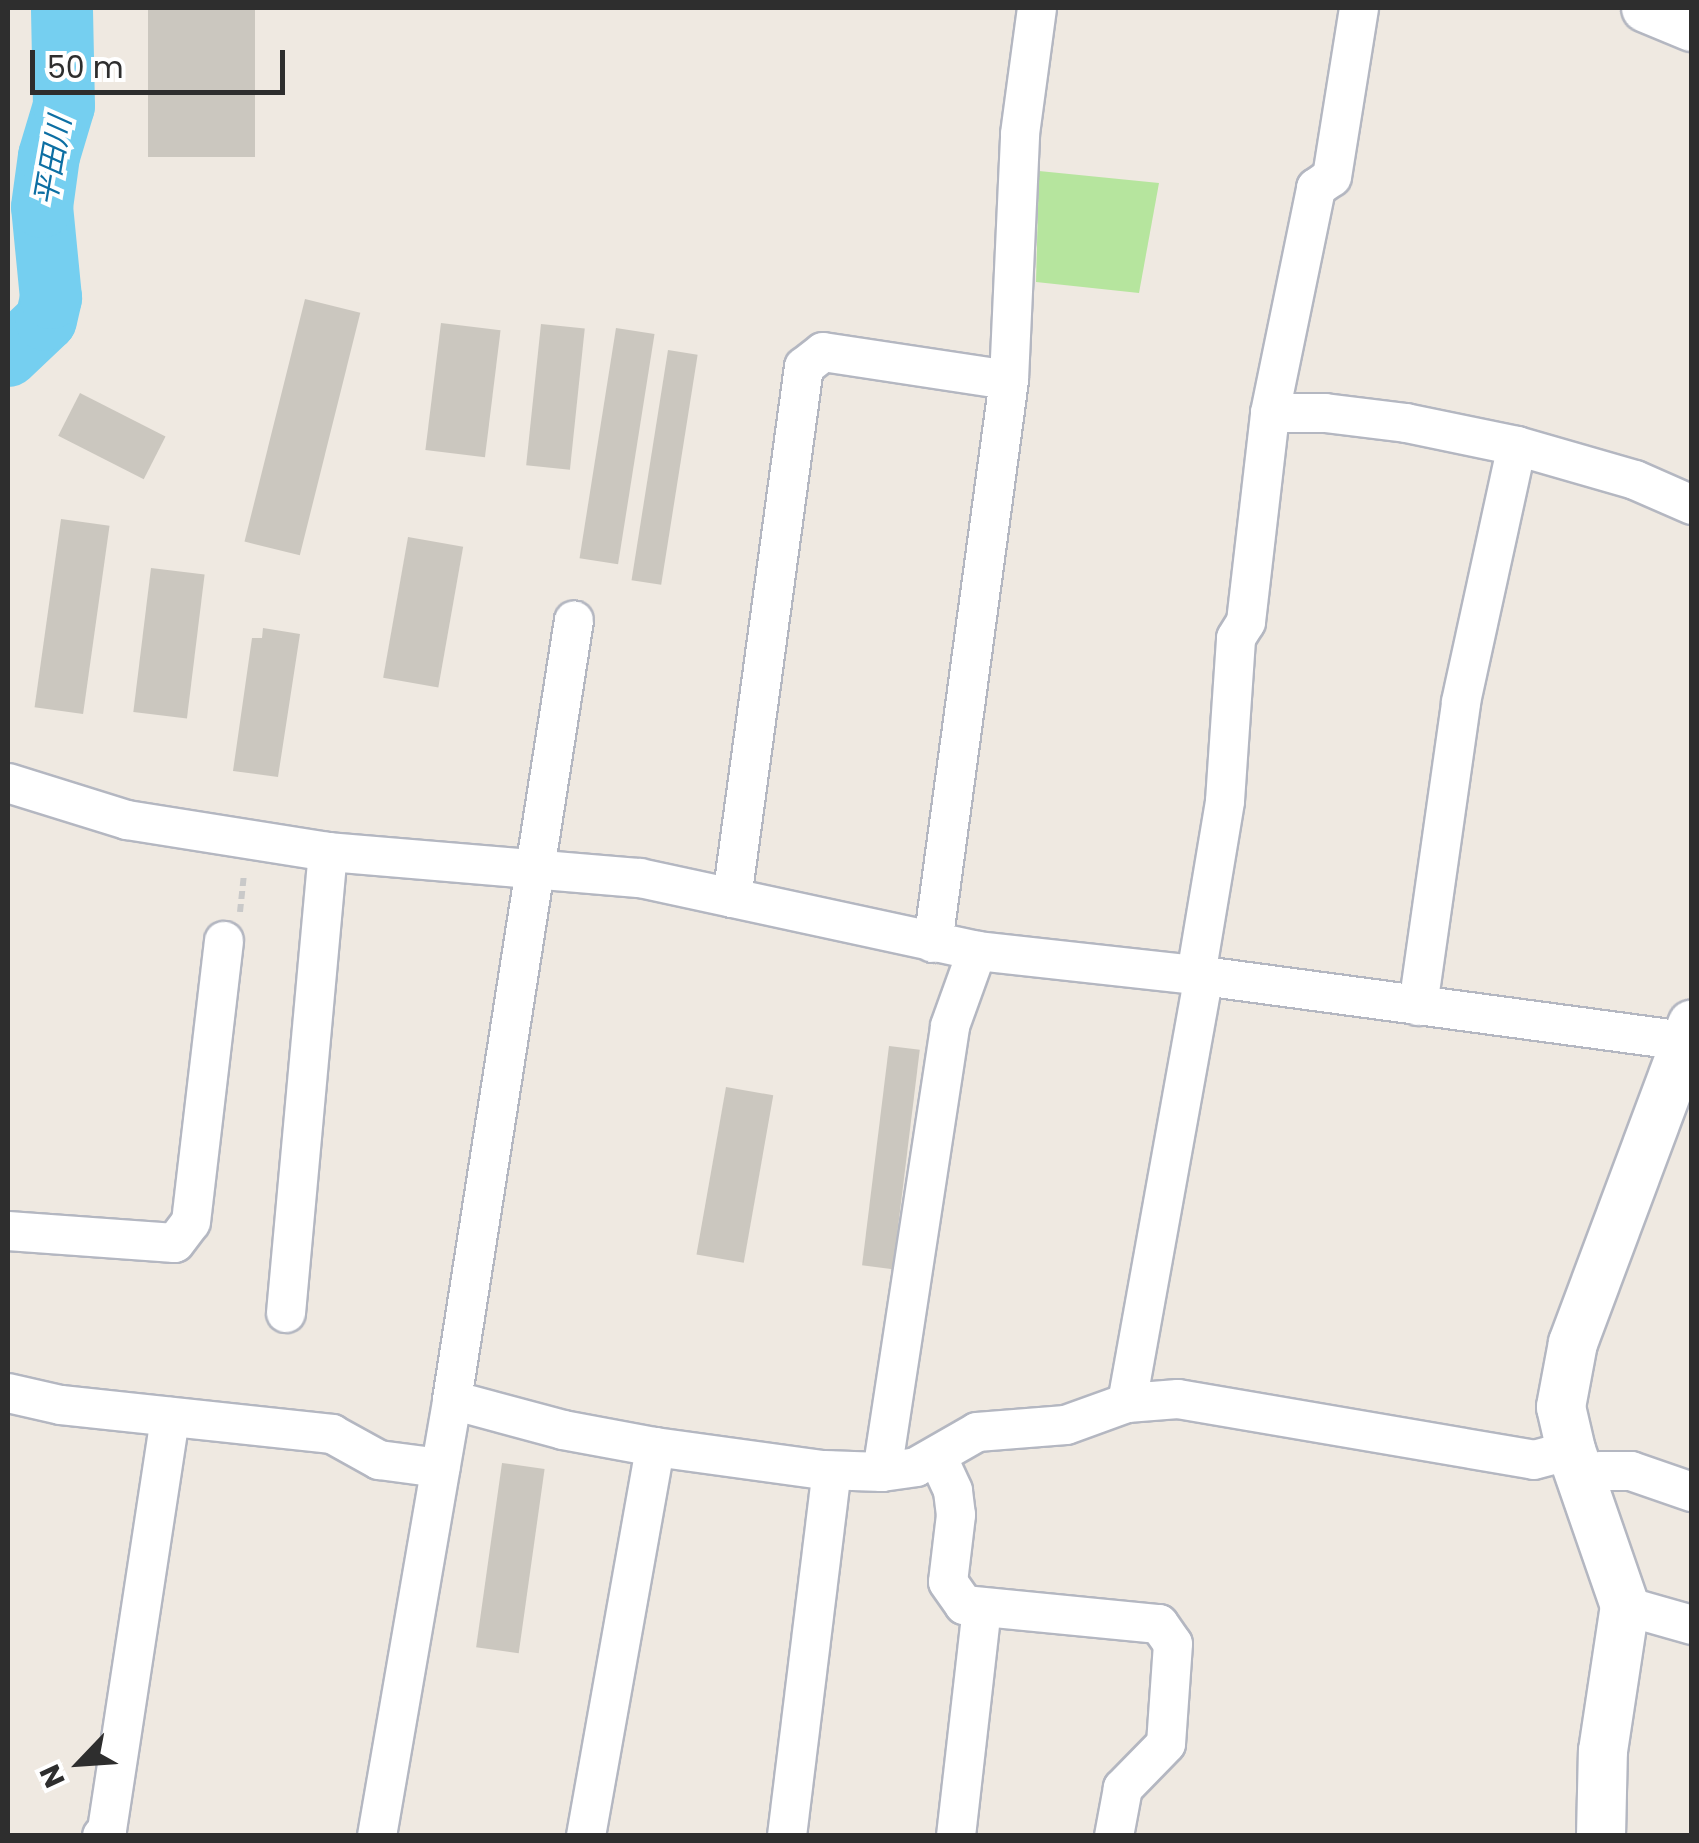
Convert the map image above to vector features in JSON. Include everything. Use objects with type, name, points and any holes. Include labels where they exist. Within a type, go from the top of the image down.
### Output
[{"type":"street","points":[[933,943],[1009,380],[1020,134],[1038,8]]},
{"type":"street","points":[[1127,1403],[1226,800],[1236,638],[1246,622],[1270,413],[1316,188],[1332,176],[1359,8]]},
{"type":"street","points":[[1646,8],[1692,27]]},
{"type":"street","points":[[732,898],[804,368],[823,352],[1009,380]]},
{"type":"street","points":[[1270,413],[1326,414],[1406,424],[1517,446],[1635,480],[1692,505]]},
{"type":"street","points":[[1418,1006],[1461,702],[1517,446]]},
{"type":"street","points":[[377,1836],[452,1400],[574,620]]},
{"type":"street","points":[[8,783],[126,820],[328,852],[640,878],[977,952],[1200,976],[1685,1048],[1573,1343],[1561,1407],[1576,1464],[1625,1606],[1603,1751],[1601,1836]]},
{"type":"street","points":[[286,1313],[328,852]]},
{"type":"street","points":[[8,1231],[175,1243],[192,1222],[204,991],[224,941]]},
{"type":"street","points":[[882,1472],[950,1026],[977,952]]},
{"type":"street","points":[[8,1393],[61,1405],[332,1434],[378,1460],[440,1468]]},
{"type":"street","points":[[452,1400],[562,1430],[655,1448],[832,1471],[882,1472],[916,1467],[978,1432],[1066,1424],[1127,1403],[1178,1400],[1602,1471],[1631,1472],[1692,1492]]},
{"type":"street","points":[[102,1836],[108,1830],[170,1416]]},
{"type":"street","points":[[586,1836],[655,1448]]},
{"type":"street","points":[[938,1456],[953,1491],[956,1515],[948,1582],[964,1605],[1159,1624],[1173,1644],[1166,1744],[1123,1788],[1114,1836]]},
{"type":"street","points":[[786,1836],[832,1471]]},
{"type":"street","points":[[956,1836],[982,1606]]},
{"type":"street","points":[[1625,1606],[1692,1625]]},
{"type":"path","points":[[224,941],[238,929],[247,839]]},
{"type":"green space","points":[[1039,171],[1159,183],[1139,293],[1036,282]]},
{"type":"building","points":[[148,8],[255,8],[255,157],[148,157]]},
{"type":"building","points":[[305,299],[360,313],[300,555],[245,542]]},
{"type":"building","points":[[441,323],[501,330],[485,457],[425,450]]},
{"type":"building","points":[[541,324],[585,329],[570,470],[526,465]]},
{"type":"building","points":[[616,328],[655,334],[618,564],[580,558]]},
{"type":"building","points":[[668,350],[698,355],[661,585],[632,580]]},
{"type":"building","points":[[80,393],[166,437],[144,479],[58,436]]},
{"type":"building","points":[[61,519],[110,526],[83,714],[35,707]]},
{"type":"building","points":[[408,537],[463,547],[438,688],[383,678]]},
{"type":"building","points":[[151,568],[205,575],[187,719],[133,712]]},
{"type":"building","points":[[263,628],[300,634],[278,777],[233,771],[252,638],[262,638]]},
{"type":"building","points":[[889,1046],[920,1050],[893,1269],[862,1265]]},
{"type":"building","points":[[726,1087],[773,1095],[744,1263],[696,1254]]},
{"type":"building","points":[[502,1463],[545,1469],[519,1653],[476,1647]]},
{"type":"waterway","name":"平田川","points":[[8,356],[46,320],[51,298],[42,207],[49,156],[64,106],[62,8]]}]
